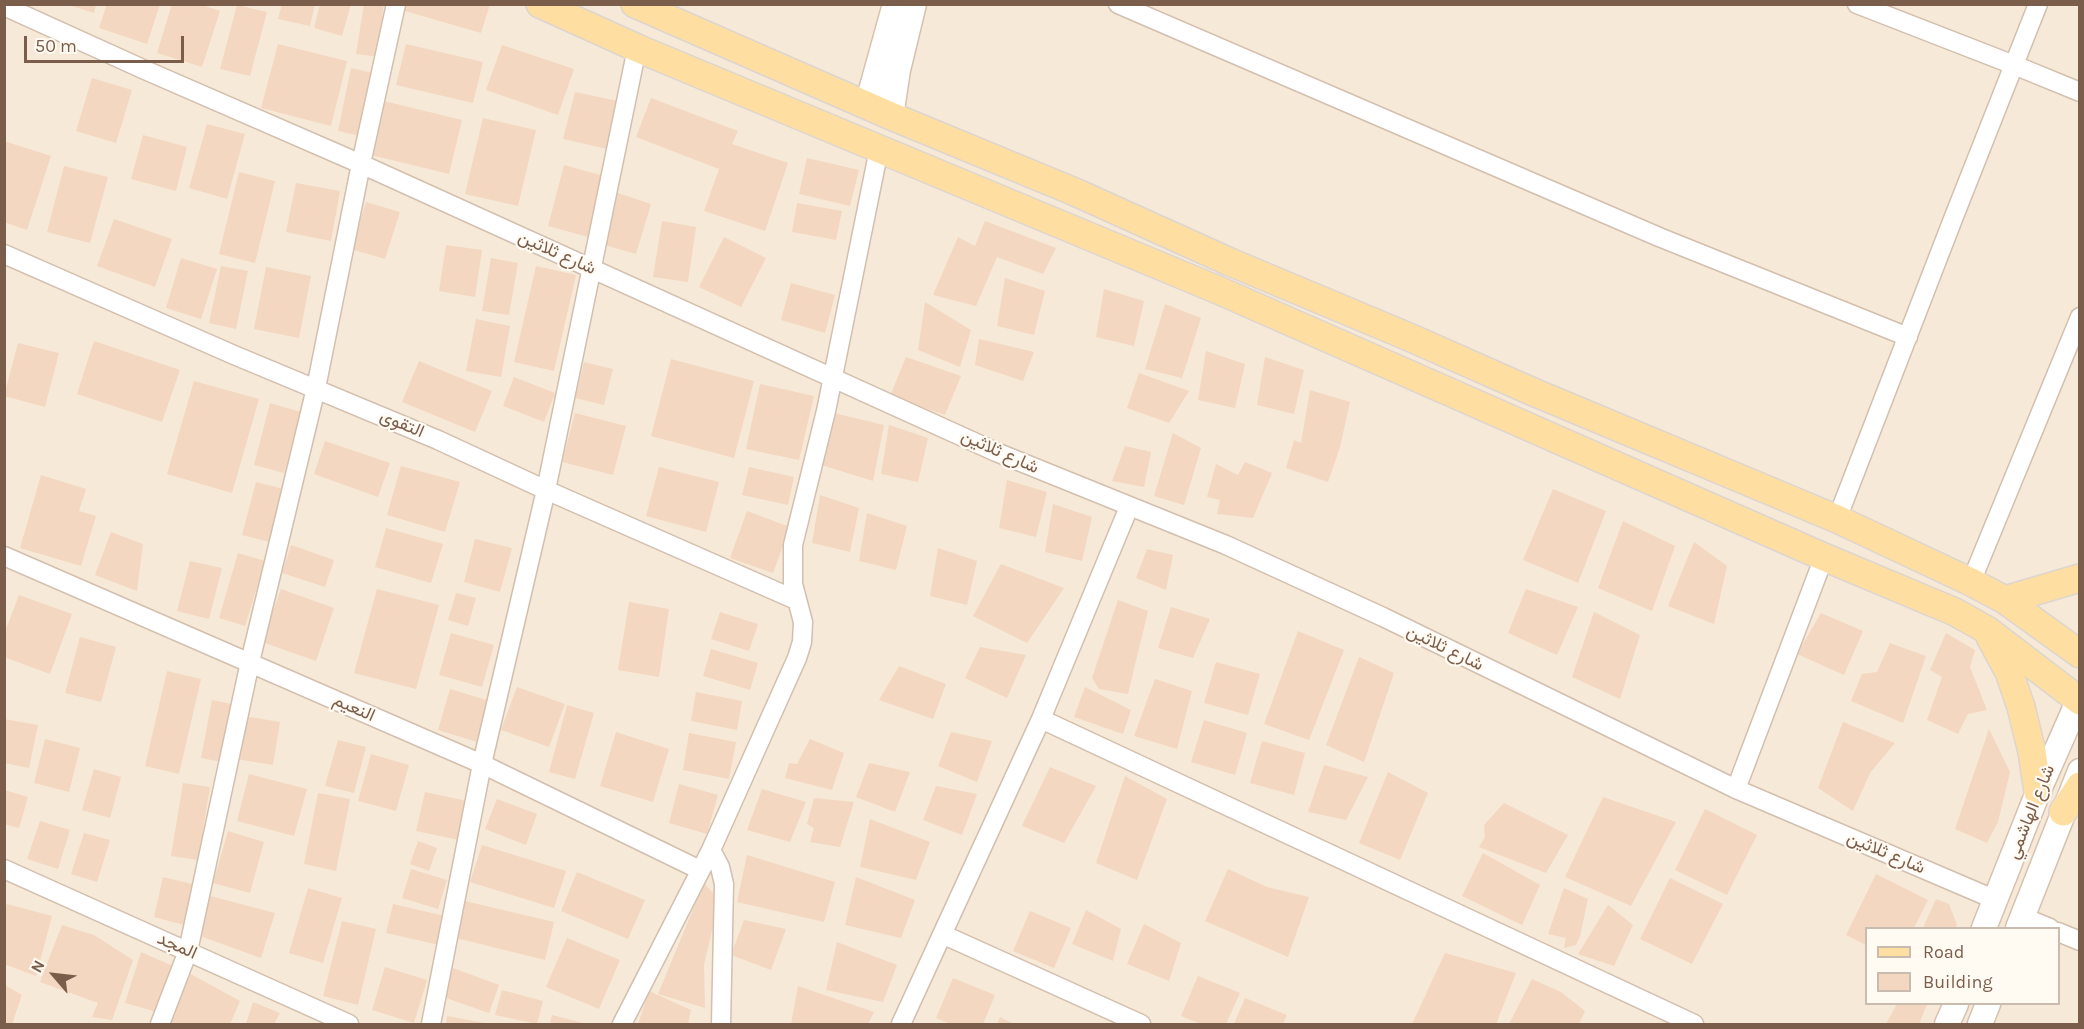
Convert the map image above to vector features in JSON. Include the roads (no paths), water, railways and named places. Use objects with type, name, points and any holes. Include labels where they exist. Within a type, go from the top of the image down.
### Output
[{"type":"main road","points":[[540,4],[581,12],[637,48],[1218,290],[1824,557],[1955,612],[1987,630],[2079,700]]},
{"type":"main road","points":[[879,111],[895,4]]},
{"type":"main road","points":[[879,111],[898,70],[914,4]]},
{"type":"main road","points":[[640,6],[879,111],[1075,192],[1230,262],[1408,336],[1531,392],[1837,519],[2005,600],[2079,654]]},
{"type":"main road","points":[[1218,290],[1230,262]]},
{"type":"main road","points":[[2005,600],[2079,578]]},
{"type":"main road","points":[[1987,630],[2009,672],[2021,707],[2032,752],[2038,792]]},
{"type":"main road","name":"شارع الهاشمي","points":[[1984,927],[2038,792],[2079,700]]},
{"type":"main road","name":"شارع الهاشمي","points":[[2020,923],[2079,771]]},
{"type":"main road","points":[[2063,812],[2079,786]]},
{"type":"main road","points":[[1947,1024],[1956,1005]]},
{"type":"main road","points":[[1980,1024],[1988,1005]]},
{"type":"street","points":[[160,1024],[188,951],[250,662],[316,388],[396,4]]},
{"type":"street","points":[[1118,4],[1659,237],[1908,337]]},
{"type":"street","points":[[1857,4],[2079,92]]},
{"type":"street","points":[[1837,519],[2038,4]]},
{"type":"street","name":"شارع ثلاثين","points":[[4,6],[833,376],[996,452],[1226,545],[1383,617],[1736,789],[1995,900]]},
{"type":"street","points":[[431,1024],[482,764],[546,490],[637,48]]},
{"type":"street","points":[[622,1024],[711,850],[797,658],[802,642],[803,622],[796,600],[792,568],[793,545],[833,376],[879,149]]},
{"type":"street","name":"التقوى","points":[[4,254],[224,351],[438,440],[796,600]]},
{"type":"street","points":[[1971,582],[2079,317]]},
{"type":"street","points":[[901,1024],[944,935],[1041,719],[1129,507]]},
{"type":"street","name":"النعيم","points":[[4,556],[482,764],[700,870]]},
{"type":"street","points":[[1736,789],[1824,557]]},
{"type":"street","points":[[1041,719],[1694,1024]]},
{"type":"street","points":[[711,850],[720,867],[724,884],[721,1024]]},
{"type":"street","name":"المجد","points":[[6,875],[188,951],[349,1024]]},
{"type":"street","points":[[2020,923],[2044,927]]},
{"type":"street","points":[[2060,933],[2079,941]]},
{"type":"street","points":[[944,935],[1141,1024]]}]
